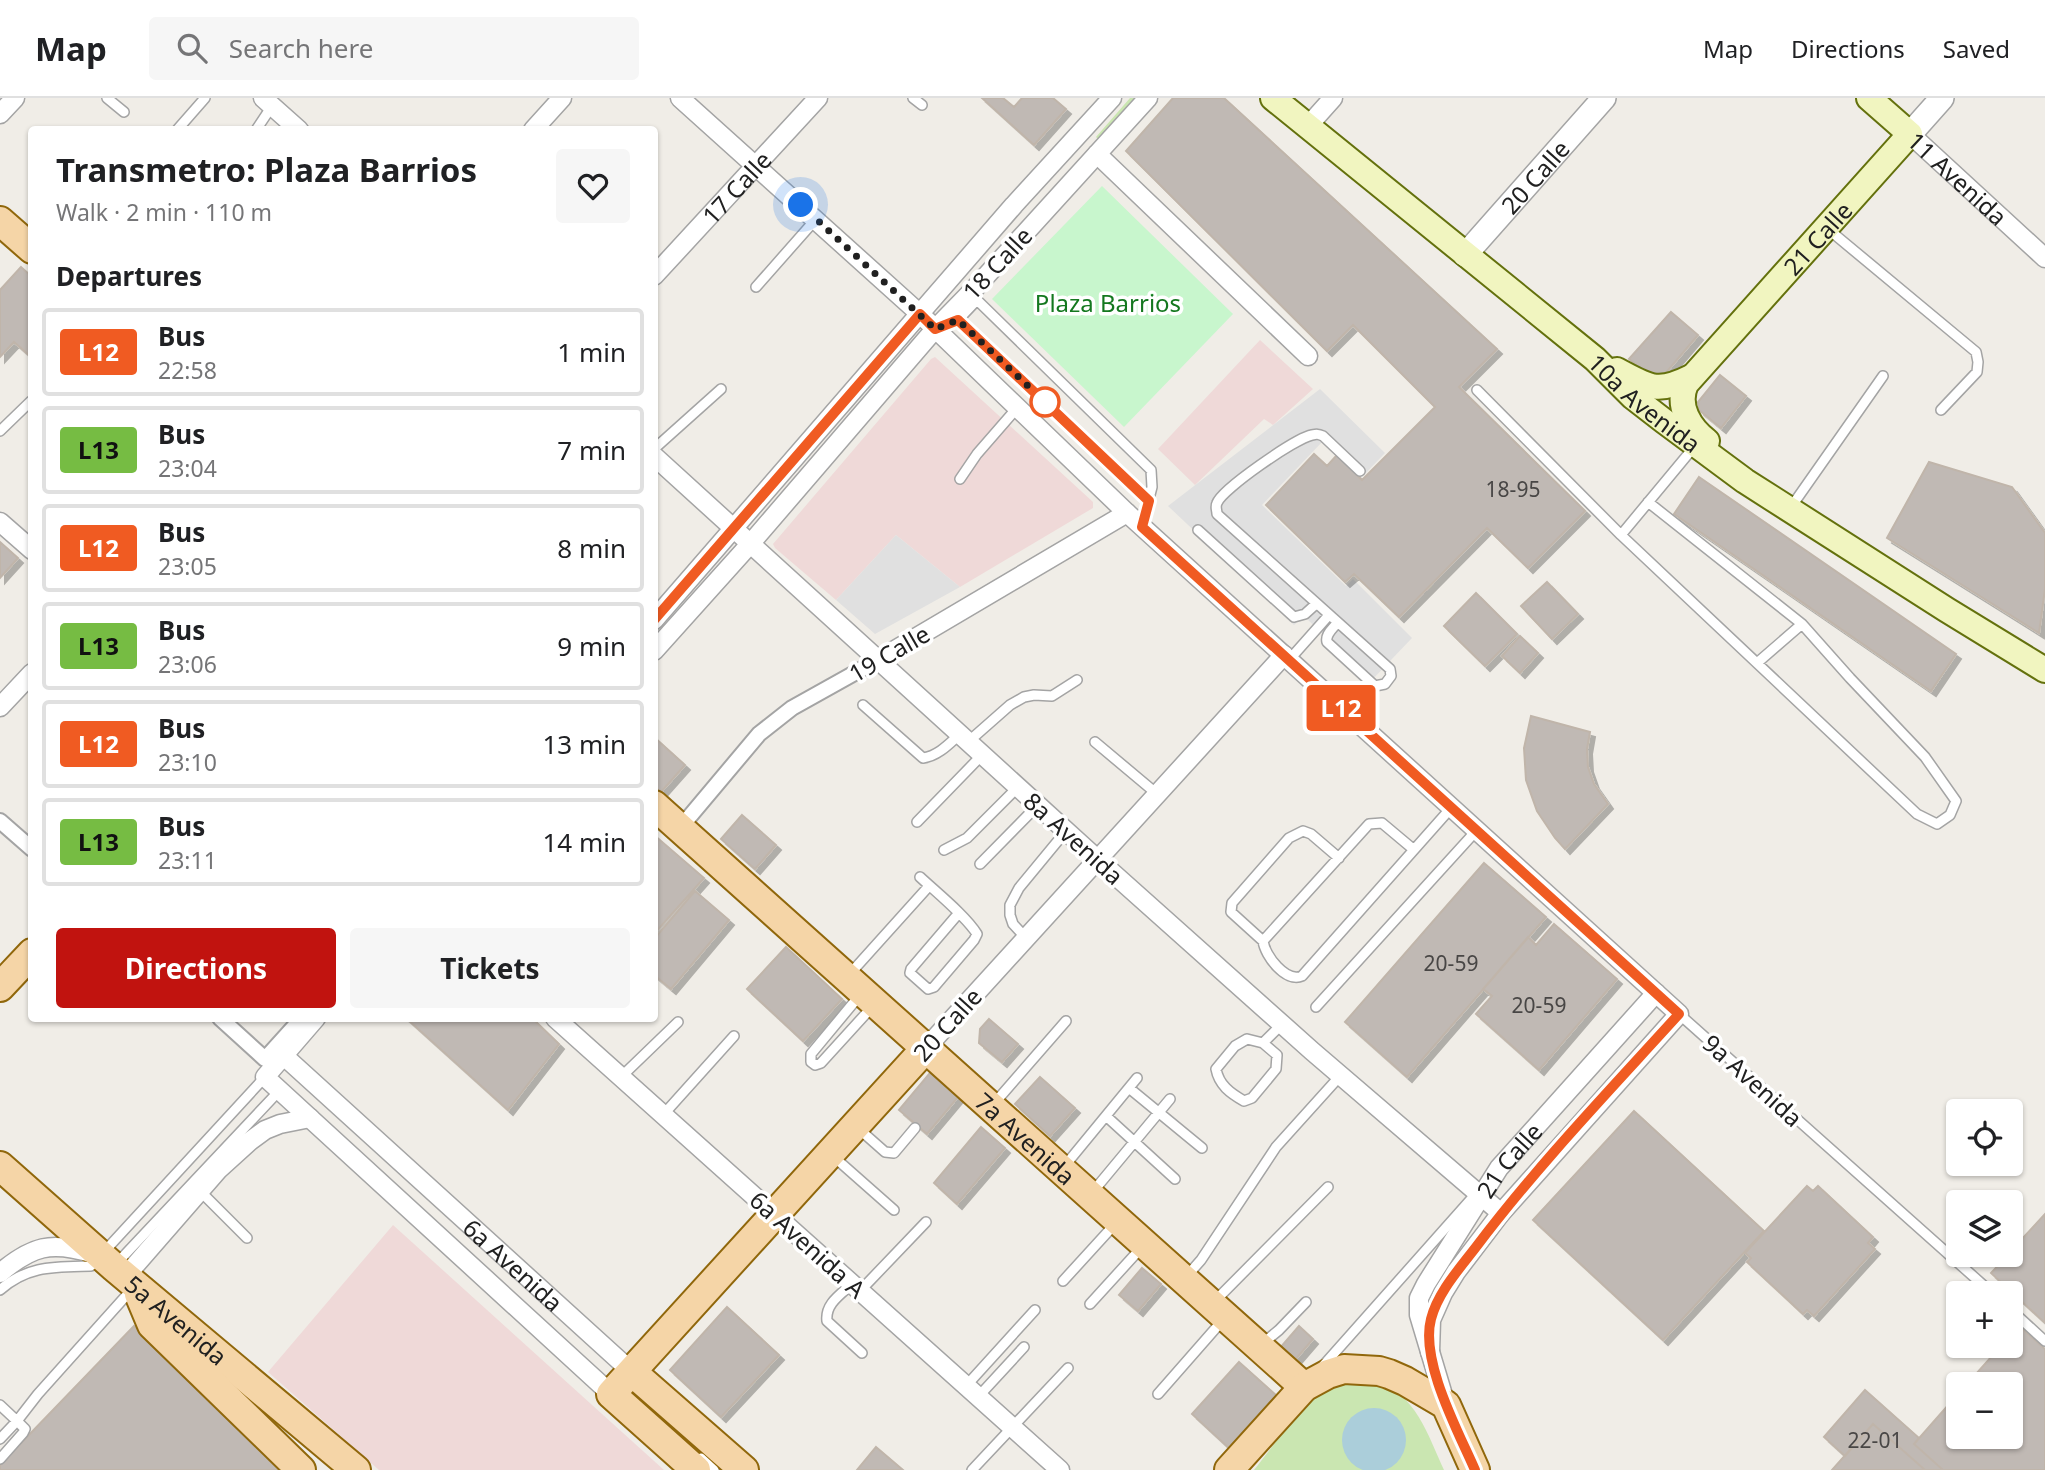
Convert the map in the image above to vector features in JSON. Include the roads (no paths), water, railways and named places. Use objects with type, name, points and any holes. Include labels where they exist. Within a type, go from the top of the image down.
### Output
[{"type":"main road","name":"10a Avenida","points":[[1273,98],[1595,359],[1633,397],[1695,445],[1800,517],[2045,670]]},
{"type":"main road","name":"11 Avenida","points":[[1869,98],[1910,134]]},
{"type":"main road","name":"21 Calle","points":[[1691,377],[1910,134]]},
{"type":"main road","points":[[0,221],[28,246]]},
{"type":"main road","points":[[1595,359],[1657,388],[1669,387],[1691,377]]},
{"type":"main road","name":"10a Avenida","points":[[1691,377],[1681,398],[1684,412],[1704,439],[1796,500],[2045,654]]},
{"type":"main road","name":"7a Avenida","points":[[658,809],[1304,1387]]},
{"type":"main road","points":[[0,987],[28,957]]},
{"type":"main road","name":"20 Calle","points":[[624,1387],[774,1214],[926,1048]]},
{"type":"main road","name":"5a Avenida","points":[[0,1166],[119,1271],[356,1470]]},
{"type":"main road","points":[[119,1271],[152,1325],[301,1470]]},
{"type":"main road","points":[[1304,1387],[1328,1374],[1344,1370],[1389,1374],[1405,1381],[1446,1405],[1475,1470]]},
{"type":"main road","name":"6a Avenida","points":[[624,1387],[696,1462]]},
{"type":"main road","name":"6a Avenida","points":[[624,1387],[744,1470]]},
{"type":"main road","name":"21 Calle","points":[[1229,1470],[1304,1387]]},
{"type":"main road","points":[[1419,1390],[1453,1470]]},
{"type":"street","points":[[0,114],[15,98]]},
{"type":"street","points":[[537,126],[562,98]]},
{"type":"street","name":"9a Avenida","points":[[680,98],[920,314],[1142,527],[1679,1014]]},
{"type":"street","name":"17 Calle","points":[[658,272],[818,98]]},
{"type":"street","name":"18 Calle","points":[[658,615],[1014,205],[1112,98]]},
{"type":"street","name":"18 Calle","points":[[658,647],[935,329],[976,288],[1148,98]]},
{"type":"street","points":[[1308,126],[1333,98]]},
{"type":"street","name":"20 Calle","points":[[1465,255],[1604,98]]},
{"type":"street","name":"21 Calle","points":[[1910,134],[1942,98]]},
{"type":"street","points":[[267,102],[289,126]]},
{"type":"street","name":"11 Avenida","points":[[1910,134],[2045,258]]},
{"type":"street","points":[[1097,154],[1308,356]]},
{"type":"street","name":"8a Avenida","points":[[658,460],[1097,859],[1340,1076],[1501,1213]]},
{"type":"street","name":"19 Calle","points":[[680,828],[759,734],[792,708],[1127,513]]},
{"type":"street","points":[[0,522],[28,546]]},
{"type":"street","name":"20 Calle","points":[[926,1048],[1157,794],[1287,658]]},
{"type":"street","points":[[0,707],[28,677]]},
{"type":"street","points":[[0,821],[28,846]]},
{"type":"street","name":"21 Calle","points":[[1446,1405],[1419,1315],[1419,1298],[1426,1284],[1479,1195],[1499,1168],[1656,993]]},
{"type":"street","name":"21 Calle","points":[[1430,1352],[1431,1320],[1456,1272],[1501,1213],[1679,1014]]},
{"type":"street","name":"6a Avenida","points":[[224,1022],[265,1068],[280,1090],[310,1118],[624,1387]]},
{"type":"street","points":[[265,1068],[299,1022]]},
{"type":"street","points":[[265,1068],[284,1056],[313,1022]]},
{"type":"street","name":"6a Avenida A","points":[[559,1022],[1060,1470]]},
{"type":"street","name":"6a Avenida","points":[[284,1056],[624,1387]]},
{"type":"street","points":[[0,1273],[18,1257],[44,1247],[71,1247],[119,1271],[250,1141],[265,1130],[280,1124],[310,1118]]},
{"type":"lane","points":[[107,98],[124,113]]},
{"type":"lane","points":[[180,126],[205,98]]},
{"type":"lane","points":[[913,98],[922,105]]},
{"type":"lane","points":[[258,126],[267,102]]},
{"type":"lane","points":[[756,287],[816,219]]},
{"type":"lane","points":[[1827,228],[1976,352],[1977,372],[1941,411]]},
{"type":"lane","points":[[935,329],[958,320],[977,300],[1151,470],[1152,487],[1142,527]]},
{"type":"lane","points":[[958,320],[1149,501]]},
{"type":"lane","points":[[1796,500],[1883,376]]},
{"type":"lane","points":[[658,445],[721,389]]},
{"type":"lane","points":[[1477,390],[1621,534],[1917,814],[1937,824],[1950,816],[1956,801],[1925,757],[1802,624],[1648,502]]},
{"type":"lane","points":[[0,431],[28,404]]},
{"type":"lane","points":[[960,479],[977,454],[1017,408]]},
{"type":"lane","points":[[1337,623],[1326,638],[1327,642],[1376,686],[1385,684],[1391,676],[1390,669],[1217,514],[1217,501],[1273,456],[1310,435],[1323,436],[1360,471]]},
{"type":"lane","points":[[1621,534],[1695,445]]},
{"type":"lane","points":[[1198,530],[1294,617],[1305,614],[1316,604]]},
{"type":"lane","points":[[1287,658],[1329,615]]},
{"type":"lane","points":[[1757,663],[1802,624]]},
{"type":"lane","points":[[863,705],[923,758],[931,757],[964,738],[1024,697],[1052,696],[1077,680]]},
{"type":"lane","points":[[1096,742],[1157,794]]},
{"type":"lane","points":[[917,822],[982,755]]},
{"type":"lane","points":[[944,850],[967,838],[1018,787]]},
{"type":"lane","points":[[980,864],[1038,805]]},
{"type":"lane","points":[[1339,858],[1311,834],[1303,831],[1289,838],[1232,903],[1231,912],[1263,941],[1264,950],[1290,977],[1302,976],[1451,808]]},
{"type":"lane","points":[[1263,941],[1369,824],[1382,823],[1413,849]]},
{"type":"lane","points":[[1026,938],[1013,924],[1010,905],[1020,888],[1066,831]]},
{"type":"lane","points":[[1316,1007],[1476,831]]},
{"type":"lane","points":[[920,877],[958,914],[973,929],[976,934],[974,940],[934,987],[928,989],[913,977],[911,969],[958,914]]},
{"type":"lane","points":[[862,991],[811,1054],[811,1062],[815,1065],[821,1063],[862,991],[929,886]]},
{"type":"lane","name":"9a Avenida","points":[[1679,1014],[1979,1281]]},
{"type":"lane","points":[[991,1107],[1066,1021]]},
{"type":"lane","points":[[621,1077],[678,1022]]},
{"type":"lane","points":[[1263,1043],[1282,1024]]},
{"type":"lane","points":[[663,1115],[734,1036]]},
{"type":"lane","points":[[1247,1039],[1263,1043],[1277,1055],[1276,1069],[1252,1098],[1244,1101],[1229,1092],[1218,1079],[1216,1069],[1235,1046],[1247,1039]]},
{"type":"lane","points":[[0,1439],[38,1394],[119,1271],[265,1068]]},
{"type":"lane","points":[[1185,1280],[1276,1147],[1340,1076]]},
{"type":"lane","points":[[1062,1170],[1137,1078]]},
{"type":"lane","points":[[1129,1088],[1202,1148]]},
{"type":"lane","points":[[119,1271],[280,1090]]},
{"type":"lane","points":[[1090,1195],[1170,1099]]},
{"type":"lane","points":[[1106,1116],[1175,1179]]},
{"type":"lane","points":[[855,1126],[885,1152],[894,1153],[915,1128]]},
{"type":"lane","points":[[830,1153],[894,1210]]},
{"type":"lane","points":[[1158,1394],[1219,1310],[1328,1187]]},
{"type":"lane","points":[[200,1191],[247,1238]]},
{"type":"lane","name":"21 Calle","points":[[1304,1387],[1479,1195]]},
{"type":"lane","points":[[1063,1281],[1118,1220]]},
{"type":"lane","points":[[862,1353],[827,1321],[828,1307],[856,1287],[926,1222]]},
{"type":"lane","points":[[1090,1304],[1145,1244]]},
{"type":"lane","points":[[0,1290],[21,1274],[47,1267],[90,1266],[119,1271]]},
{"type":"lane","points":[[1259,1346],[1306,1302]]},
{"type":"lane","points":[[972,1391],[1035,1310]]},
{"type":"lane","points":[[2023,1321],[2045,1341]]},
{"type":"lane","points":[[972,1391],[1024,1347]]},
{"type":"lane","points":[[972,1470],[1068,1368]]},
{"type":"lane","points":[[0,1405],[25,1429],[0,1459]]},
{"type":"lane","points":[[696,1462],[714,1470]]},
{"type":"water","points":[[1374,1408],[1397,1417],[1405,1434],[1401,1458],[1392,1467],[1380,1471],[1368,1471],[1351,1463],[1342,1440],[1351,1417]]},
{"type":"park label","name":"Plaza Barrios","points":[[1108,302]]}]
